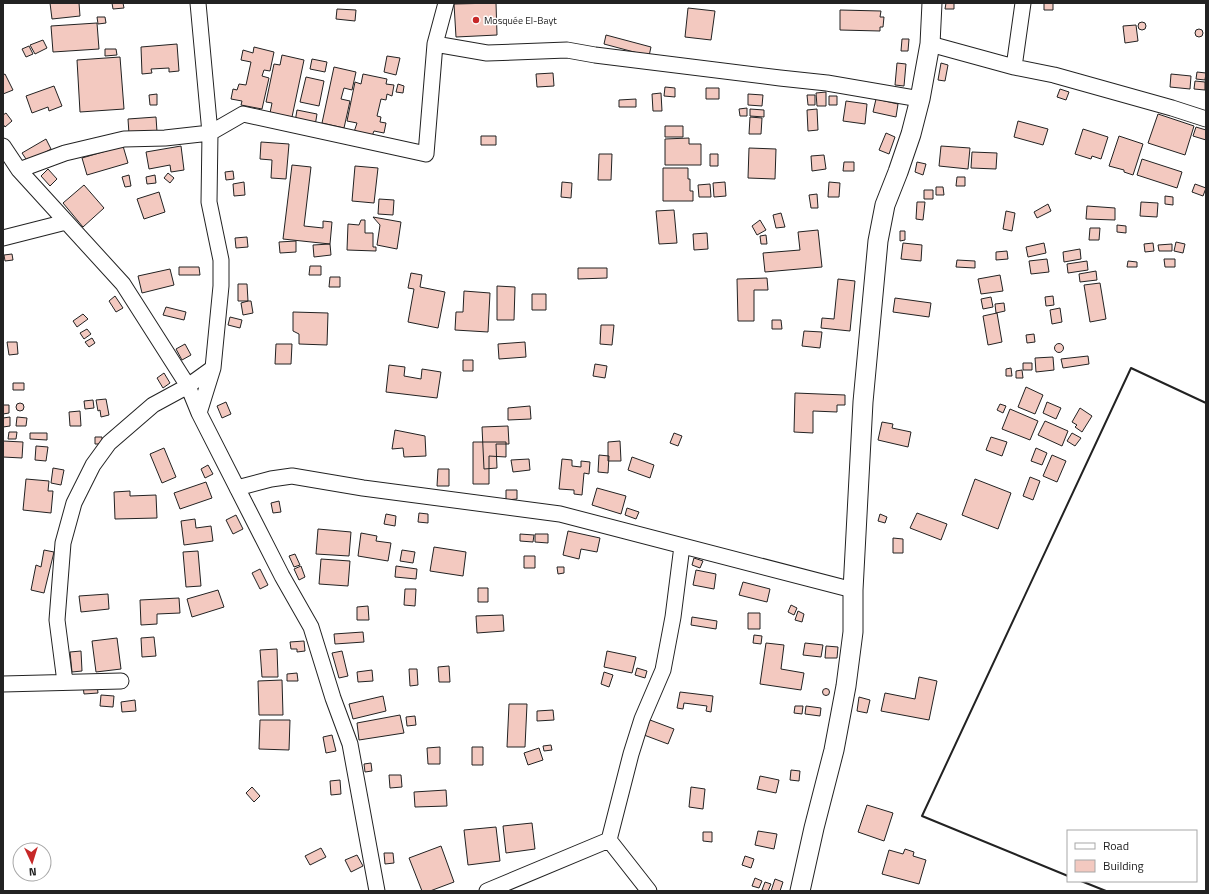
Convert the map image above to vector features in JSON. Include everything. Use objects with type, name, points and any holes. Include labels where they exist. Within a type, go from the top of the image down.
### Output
[{"type":"street","points":[[198,3],[210,133],[209,202],[221,260],[221,286],[213,368],[199,413]]},
{"type":"street","points":[[19,170],[65,153],[124,139],[165,138],[210,133],[244,114],[426,154],[435,44],[446,3]]},
{"type":"street","points":[[800,891],[834,750],[846,686],[853,632],[853,590],[863,402],[878,241],[885,206],[911,134],[920,99],[930,44],[932,3]]},
{"type":"street","points":[[1014,67],[1023,3]]},
{"type":"street","points":[[435,44],[486,52],[567,50],[603,56],[827,83],[920,99]]},
{"type":"street","points":[[930,44],[1014,67],[1054,75],[1206,119]]},
{"type":"street","points":[[3,146],[19,170],[123,284],[188,386],[199,413],[237,488],[282,576],[311,627],[333,698],[350,744],[377,891]]},
{"type":"street","points":[[3,238],[66,222]]},
{"type":"street","points":[[65,682],[57,620],[63,543],[74,503],[93,465],[110,443],[153,405],[188,386],[213,368]]},
{"type":"street","points":[[237,488],[271,479],[292,476],[363,488],[560,514],[853,590]]},
{"type":"street","points":[[609,840],[631,754],[642,719],[663,670],[673,617],[682,546]]},
{"type":"street","points":[[3,684],[121,681]]},
{"type":"street","points":[[487,891],[609,840]]},
{"type":"street","points":[[609,840],[649,891]]},
{"type":"building","points":[[50,3],[79,3],[80,16],[52,19]]},
{"type":"building","points":[[112,3],[123,3],[124,8],[113,9]]},
{"type":"building","name":"Mosquée El-Bayt","points":[[496,3],[497,35],[456,37],[454,4]]},
{"type":"building","points":[[946,3],[954,3],[954,9],[945,9]]},
{"type":"building","points":[[1044,3],[1053,3],[1053,10],[1044,10]]},
{"type":"building","points":[[688,8],[715,11],[711,40],[685,37]]},
{"type":"building","points":[[337,9],[356,10],[355,21],[336,19]]},
{"type":"building","points":[[840,10],[881,11],[880,17],[884,17],[883,27],[880,27],[880,31],[840,30]]},
{"type":"building","points":[[97,17],[105,17],[106,23],[98,24]]},
{"type":"building","points":[[1142,22],[1145,23],[1145,29],[1142,30],[1139,29],[1138,26],[1139,23]]},
{"type":"building","points":[[97,23],[99,49],[53,52],[51,26]]},
{"type":"building","points":[[1136,25],[1138,41],[1125,43],[1123,26]]},
{"type":"building","points":[[1199,29],[1202,30],[1202,36],[1199,37],[1196,36],[1195,33],[1196,30]]},
{"type":"building","points":[[606,35],[651,47],[649,56],[604,44]]},
{"type":"building","points":[[902,39],[909,39],[908,51],[901,51]]},
{"type":"building","points":[[43,40],[47,48],[35,54],[30,45]]},
{"type":"building","points":[[177,44],[179,71],[169,72],[169,68],[151,69],[152,73],[142,74],[141,47]]},
{"type":"building","points":[[29,46],[33,54],[26,57],[22,49]]},
{"type":"building","points":[[254,47],[274,52],[270,71],[264,70],[262,76],[269,78],[262,109],[241,105],[242,101],[231,99],[233,89],[237,90],[239,84],[246,85],[251,62],[241,60],[243,50],[253,53]]},
{"type":"building","points":[[105,49],[116,49],[117,55],[105,56]]},
{"type":"building","points":[[282,55],[304,60],[292,117],[270,113],[272,103],[266,102],[274,64],[280,65]]},
{"type":"building","points":[[387,56],[400,58],[396,75],[384,72]]},
{"type":"building","points":[[120,57],[124,109],[80,112],[77,60]]},
{"type":"building","points":[[312,59],[327,62],[325,72],[310,69]]},
{"type":"building","points":[[897,63],[906,64],[904,86],[895,85]]},
{"type":"building","points":[[941,63],[948,65],[945,81],[938,80]]},
{"type":"building","points":[[334,67],[356,72],[352,90],[344,88],[341,99],[350,101],[344,128],[322,123]]},
{"type":"building","points":[[1197,72],[1206,73],[1205,80],[1196,79]]},
{"type":"building","points":[[553,73],[554,86],[537,87],[536,74]]},
{"type":"building","points":[[5,74],[13,90],[3,94],[3,75]]},
{"type":"building","points":[[363,74],[387,79],[386,84],[394,85],[392,96],[387,94],[386,100],[381,99],[377,116],[381,117],[380,122],[386,123],[384,133],[374,131],[372,136],[354,132],[357,123],[347,121],[355,82],[361,84]]},
{"type":"building","points":[[1171,74],[1191,76],[1190,89],[1170,87]]},
{"type":"building","points":[[306,77],[324,81],[319,106],[300,102]]},
{"type":"building","points":[[1195,81],[1205,82],[1205,90],[1194,89]]},
{"type":"building","points":[[398,84],[404,86],[403,93],[396,92]]},
{"type":"building","points":[[54,86],[62,106],[49,111],[48,107],[32,113],[26,96]]},
{"type":"building","points":[[665,87],[675,88],[675,97],[664,96]]},
{"type":"building","points":[[706,88],[719,88],[719,99],[706,99]]},
{"type":"building","points":[[1060,89],[1069,92],[1066,100],[1057,97]]},
{"type":"building","points":[[826,92],[826,106],[817,106],[816,93]]},
{"type":"building","points":[[661,93],[662,111],[653,111],[652,94]]},
{"type":"building","points":[[157,94],[157,105],[150,105],[149,95]]},
{"type":"building","points":[[748,94],[763,95],[762,106],[748,105]]},
{"type":"building","points":[[807,95],[815,95],[815,105],[808,105]]},
{"type":"building","points":[[829,96],[837,96],[837,105],[829,105]]},
{"type":"building","points":[[636,99],[636,107],[619,107],[619,100]]},
{"type":"building","points":[[876,99],[898,104],[896,117],[873,112]]},
{"type":"building","points":[[846,101],[867,104],[865,124],[843,121]]},
{"type":"building","points":[[747,108],[747,116],[740,116],[739,109]]},
{"type":"building","points":[[750,109],[764,110],[764,117],[750,116]]},
{"type":"building","points":[[817,109],[818,130],[808,131],[807,110]]},
{"type":"building","points":[[297,110],[317,114],[315,126],[295,122]]},
{"type":"building","points":[[6,113],[12,121],[5,127],[3,124],[3,115]]},
{"type":"building","points":[[1158,114],[1194,126],[1185,155],[1148,143]]},
{"type":"building","points":[[156,117],[157,132],[129,134],[128,119]]},
{"type":"building","points":[[750,117],[762,118],[761,134],[749,134]]},
{"type":"building","points":[[1018,121],[1048,129],[1043,145],[1014,137]]},
{"type":"building","points":[[665,126],[683,126],[683,137],[665,137]]},
{"type":"building","points":[[1196,127],[1206,130],[1206,140],[1193,136]]},
{"type":"building","points":[[1083,129],[1108,137],[1101,159],[1092,156],[1091,159],[1075,154]]},
{"type":"building","points":[[886,133],[895,137],[889,154],[879,150]]},
{"type":"building","points":[[481,136],[496,136],[496,145],[481,145]]},
{"type":"building","points":[[1119,136],[1143,144],[1133,175],[1124,172],[1124,170],[1109,166]]},
{"type":"building","points":[[689,138],[689,144],[701,144],[701,165],[665,165],[665,139]]},
{"type":"building","points":[[46,139],[51,149],[28,162],[22,153]]},
{"type":"building","points":[[261,142],[289,144],[286,179],[271,178],[272,160],[260,159]]},
{"type":"building","points":[[123,146],[128,163],[87,175],[82,158]]},
{"type":"building","points":[[181,146],[184,170],[171,172],[170,165],[149,169],[146,152]]},
{"type":"building","points":[[941,146],[970,148],[968,169],[939,166]]},
{"type":"building","points":[[749,148],[776,149],[775,179],[748,178]]},
{"type":"building","points":[[972,152],[997,153],[996,169],[971,168]]},
{"type":"building","points":[[599,154],[612,154],[611,180],[598,180]]},
{"type":"building","points":[[710,154],[718,154],[718,166],[710,166]]},
{"type":"building","points":[[824,155],[826,169],[812,171],[811,156]]},
{"type":"building","points":[[1142,159],[1182,172],[1177,188],[1137,175]]},
{"type":"building","points":[[844,162],[854,162],[854,171],[843,171]]},
{"type":"building","points":[[917,162],[926,164],[923,175],[915,172]]},
{"type":"building","points":[[292,165],[311,167],[304,226],[323,228],[323,221],[332,222],[330,244],[283,239]]},
{"type":"building","points":[[355,166],[378,168],[374,203],[352,201]]},
{"type":"building","points":[[663,168],[688,168],[688,179],[690,179],[690,191],[693,191],[693,201],[663,201]]},
{"type":"building","points":[[48,169],[57,179],[50,186],[41,176]]},
{"type":"building","points":[[233,171],[234,179],[226,180],[225,172]]},
{"type":"building","points":[[168,173],[174,178],[170,183],[164,178]]},
{"type":"building","points":[[129,175],[131,186],[125,187],[122,177]]},
{"type":"building","points":[[155,175],[156,183],[147,184],[146,177]]},
{"type":"building","points":[[957,177],[965,177],[965,186],[956,186]]},
{"type":"building","points":[[244,182],[245,195],[234,196],[233,184]]},
{"type":"building","points":[[562,182],[572,183],[571,198],[561,197]]},
{"type":"building","points":[[725,182],[726,196],[714,197],[713,183]]},
{"type":"building","points":[[829,182],[840,183],[839,197],[828,197]]},
{"type":"building","points":[[710,184],[711,197],[699,197],[698,185]]},
{"type":"building","points":[[1195,184],[1206,188],[1203,196],[1192,192]]},
{"type":"building","points":[[84,185],[104,208],[83,227],[63,203]]},
{"type":"building","points":[[936,187],[943,187],[944,195],[936,195]]},
{"type":"building","points":[[924,190],[933,190],[933,199],[924,199]]},
{"type":"building","points":[[159,192],[165,212],[144,219],[137,199]]},
{"type":"building","points":[[817,194],[818,208],[811,208],[809,195]]},
{"type":"building","points":[[1165,196],[1173,197],[1173,205],[1165,204]]},
{"type":"building","points":[[379,199],[394,200],[393,215],[378,214]]},
{"type":"building","points":[[917,202],[925,202],[923,220],[916,219]]},
{"type":"building","points":[[1141,202],[1158,203],[1157,217],[1140,216]]},
{"type":"building","points":[[1048,204],[1051,211],[1037,218],[1034,212]]},
{"type":"building","points":[[1087,206],[1115,208],[1115,220],[1086,219]]},
{"type":"building","points":[[674,210],[677,243],[659,244],[656,211]]},
{"type":"building","points":[[1006,211],[1015,213],[1012,231],[1003,229]]},
{"type":"building","points":[[781,213],[785,227],[776,228],[773,215]]},
{"type":"building","points":[[373,217],[401,222],[397,249],[377,245],[380,225]]},
{"type":"building","points":[[361,220],[365,220],[365,233],[373,233],[373,247],[376,247],[376,251],[347,250],[348,224],[359,225]]},
{"type":"building","points":[[760,220],[766,230],[757,235],[752,226]]},
{"type":"building","points":[[1117,225],[1126,226],[1126,233],[1117,232]]},
{"type":"building","points":[[1090,228],[1100,228],[1099,240],[1089,240]]},
{"type":"building","points":[[818,230],[822,267],[765,272],[763,253],[800,250],[798,232]]},
{"type":"building","points":[[900,231],[905,231],[905,240],[900,241]]},
{"type":"building","points":[[707,233],[708,249],[694,250],[693,234]]},
{"type":"building","points":[[766,235],[767,244],[761,244],[760,236]]},
{"type":"building","points":[[247,237],[248,247],[236,248],[235,238]]},
{"type":"building","points":[[296,241],[296,252],[280,253],[279,242]]},
{"type":"building","points":[[1176,242],[1185,244],[1183,253],[1174,251]]},
{"type":"building","points":[[903,243],[922,245],[921,261],[901,259]]},
{"type":"building","points":[[1044,243],[1046,253],[1028,257],[1026,247]]},
{"type":"building","points":[[1153,243],[1154,251],[1145,252],[1144,244]]},
{"type":"building","points":[[330,244],[331,255],[314,257],[313,245]]},
{"type":"building","points":[[1172,244],[1172,251],[1159,251],[1158,245]]},
{"type":"building","points":[[1080,249],[1081,259],[1064,262],[1063,252]]},
{"type":"building","points":[[1007,251],[1008,259],[996,260],[996,252]]},
{"type":"building","points":[[12,254],[13,260],[5,261],[4,255]]},
{"type":"building","points":[[1047,259],[1049,272],[1031,274],[1029,261]]},
{"type":"building","points":[[1164,259],[1175,259],[1175,267],[1165,267]]},
{"type":"building","points":[[957,260],[975,261],[975,268],[956,267]]},
{"type":"building","points":[[1087,261],[1088,270],[1068,273],[1067,264]]},
{"type":"building","points":[[1128,261],[1137,262],[1137,267],[1127,267]]},
{"type":"building","points":[[310,266],[321,266],[321,275],[309,275]]},
{"type":"building","points":[[179,267],[199,267],[200,275],[179,275]]},
{"type":"building","points":[[578,268],[607,268],[607,278],[578,279]]},
{"type":"building","points":[[170,269],[174,285],[142,293],[138,276]]},
{"type":"building","points":[[1096,271],[1097,280],[1080,282],[1079,274]]},
{"type":"building","points":[[411,273],[422,275],[420,287],[445,292],[438,328],[408,322],[414,289],[408,288]]},
{"type":"building","points":[[1000,275],[1003,291],[981,294],[978,279]]},
{"type":"building","points":[[330,277],[340,277],[340,287],[329,287]]},
{"type":"building","points":[[767,278],[768,290],[754,290],[754,321],[738,321],[737,279]]},
{"type":"building","points":[[838,279],[855,281],[850,331],[821,328],[822,318],[834,319]]},
{"type":"building","points":[[1100,283],[1106,319],[1090,322],[1084,285]]},
{"type":"building","points":[[238,284],[247,284],[248,301],[238,301]]},
{"type":"building","points":[[497,286],[515,287],[514,320],[497,320]]},
{"type":"building","points":[[464,291],[490,293],[488,332],[455,330],[456,312],[463,312]]},
{"type":"building","points":[[532,294],[546,294],[546,310],[532,310]]},
{"type":"building","points":[[115,296],[123,308],[116,312],[109,301]]},
{"type":"building","points":[[1053,296],[1054,305],[1046,306],[1045,297]]},
{"type":"building","points":[[991,297],[993,307],[983,309],[981,299]]},
{"type":"building","points":[[895,298],[931,303],[929,317],[893,312]]},
{"type":"building","points":[[251,301],[253,313],[243,315],[241,303]]},
{"type":"building","points":[[1004,303],[1005,311],[996,313],[995,304]]},
{"type":"building","points":[[166,307],[186,312],[184,320],[163,315]]},
{"type":"building","points":[[1060,308],[1062,322],[1052,324],[1050,310]]},
{"type":"building","points":[[293,312],[328,313],[327,345],[299,344],[299,334],[293,331]]},
{"type":"building","points":[[997,313],[1002,342],[988,345],[983,316]]},
{"type":"building","points":[[83,314],[88,319],[77,327],[73,321]]},
{"type":"building","points":[[230,317],[242,320],[240,328],[228,325]]},
{"type":"building","points":[[772,320],[781,320],[782,329],[772,329]]},
{"type":"building","points":[[601,325],[614,325],[612,345],[600,344]]},
{"type":"building","points":[[87,329],[91,334],[84,339],[80,333]]},
{"type":"building","points":[[804,331],[822,332],[820,348],[802,346]]},
{"type":"building","points":[[1034,334],[1035,342],[1027,343],[1026,335]]},
{"type":"building","points":[[92,338],[95,343],[89,347],[85,342]]},
{"type":"building","points":[[7,342],[17,342],[18,354],[9,355]]},
{"type":"building","points":[[525,342],[526,357],[499,359],[498,344]]},
{"type":"building","points":[[1059,343],[1064,348],[1059,353],[1054,348]]},
{"type":"building","points":[[185,344],[191,355],[182,360],[176,349]]},
{"type":"building","points":[[276,344],[292,344],[291,364],[275,364]]},
{"type":"building","points":[[1088,356],[1089,364],[1063,368],[1061,359]]},
{"type":"building","points":[[1053,357],[1054,370],[1036,372],[1035,358]]},
{"type":"building","points":[[463,360],[473,360],[473,371],[463,371]]},
{"type":"building","points":[[1023,363],[1032,363],[1032,370],[1023,370]]},
{"type":"building","points":[[595,364],[607,366],[605,378],[593,376]]},
{"type":"building","points":[[389,365],[405,367],[404,376],[421,379],[422,369],[441,372],[437,398],[386,392]]},
{"type":"building","points":[[1011,368],[1012,376],[1006,376],[1006,369]]},
{"type":"building","points":[[1022,370],[1023,378],[1016,378],[1016,371]]},
{"type":"building","points":[[164,373],[170,383],[163,388],[157,378]]},
{"type":"building","points":[[13,383],[24,383],[24,390],[13,390]]},
{"type":"building","points":[[1026,387],[1043,395],[1035,414],[1018,407]]},
{"type":"building","points":[[795,393],[845,395],[845,405],[837,405],[837,412],[813,411],[813,433],[794,432]]},
{"type":"building","points":[[106,399],[109,415],[101,417],[96,400]]},
{"type":"building","points":[[93,400],[94,408],[85,409],[84,401]]},
{"type":"building","points":[[226,402],[231,414],[222,418],[217,406]]},
{"type":"building","points":[[1047,402],[1061,408],[1056,419],[1043,413]]},
{"type":"building","points":[[20,403],[23,404],[23,410],[20,411],[17,410],[16,407],[17,404]]},
{"type":"building","points":[[1000,404],[1006,406],[1003,413],[997,410]]},
{"type":"building","points":[[3,405],[9,405],[9,413],[3,414]]},
{"type":"building","points":[[530,406],[531,419],[508,420],[508,408]]},
{"type":"building","points":[[1080,408],[1092,416],[1082,432],[1075,427],[1077,425],[1072,422]]},
{"type":"building","points":[[1010,409],[1038,421],[1030,440],[1002,429]]},
{"type":"building","points":[[80,411],[81,426],[70,426],[69,412]]},
{"type":"building","points":[[10,417],[10,426],[3,427],[3,418]]},
{"type":"building","points":[[17,417],[27,418],[26,426],[16,426]]},
{"type":"building","points":[[1045,421],[1068,431],[1062,446],[1038,435]]},
{"type":"building","points":[[882,422],[893,424],[892,428],[911,432],[908,447],[878,440]]},
{"type":"building","points":[[508,426],[509,444],[496,444],[497,468],[484,469],[482,427]]},
{"type":"building","points":[[395,430],[425,436],[426,456],[404,457],[403,448],[392,449]]},
{"type":"building","points":[[9,432],[17,432],[16,439],[8,439]]},
{"type":"building","points":[[30,433],[47,433],[47,440],[30,439]]},
{"type":"building","points":[[674,433],[682,436],[678,446],[670,443]]},
{"type":"building","points":[[1072,433],[1081,438],[1075,446],[1067,441]]},
{"type":"building","points":[[95,437],[102,437],[102,444],[95,444]]},
{"type":"building","points":[[991,437],[1007,442],[1002,456],[986,450]]},
{"type":"building","points":[[3,441],[23,442],[22,458],[3,457]]},
{"type":"building","points":[[620,441],[621,461],[608,461],[608,442]]},
{"type":"building","points":[[473,442],[506,442],[506,457],[489,456],[489,484],[473,484]]},
{"type":"building","points":[[36,446],[48,447],[46,461],[35,460]]},
{"type":"building","points":[[164,448],[176,477],[162,483],[150,454]]},
{"type":"building","points":[[1036,448],[1047,453],[1042,465],[1031,461]]},
{"type":"building","points":[[599,455],[609,456],[608,473],[598,472]]},
{"type":"building","points":[[1052,455],[1066,461],[1057,482],[1043,476]]},
{"type":"building","points":[[632,457],[654,465],[650,478],[628,470]]},
{"type":"building","points":[[529,459],[530,470],[513,472],[511,460]]},
{"type":"building","points":[[562,459],[572,460],[572,466],[581,467],[581,461],[590,462],[589,474],[584,473],[582,495],[574,494],[574,490],[559,489]]},
{"type":"building","points":[[208,465],[213,474],[205,478],[201,469]]},
{"type":"building","points":[[53,468],[64,470],[61,485],[51,483]]},
{"type":"building","points":[[438,469],[449,469],[449,486],[437,486]]},
{"type":"building","points":[[1030,477],[1040,481],[1033,500],[1023,496]]},
{"type":"building","points":[[26,479],[49,481],[48,491],[53,491],[51,513],[23,510]]},
{"type":"building","points":[[975,479],[1011,493],[998,529],[962,515]]},
{"type":"building","points":[[206,482],[212,498],[180,509],[174,493]]},
{"type":"building","points":[[597,488],[626,496],[621,514],[592,505]]},
{"type":"building","points":[[506,490],[517,490],[517,499],[506,500]]},
{"type":"building","points":[[130,491],[130,496],[156,495],[157,518],[115,519],[114,492]]},
{"type":"building","points":[[279,501],[281,512],[273,513],[271,503]]},
{"type":"building","points":[[627,508],[639,512],[636,519],[625,515]]},
{"type":"building","points":[[419,513],[428,514],[428,523],[418,522]]},
{"type":"building","points":[[917,513],[947,524],[941,540],[910,528]]},
{"type":"building","points":[[386,514],[396,516],[395,526],[384,524]]},
{"type":"building","points":[[880,514],[887,517],[885,523],[878,521]]},
{"type":"building","points":[[236,515],[243,529],[233,534],[226,520]]},
{"type":"building","points":[[195,519],[196,528],[211,526],[213,541],[184,545],[181,521]]},
{"type":"building","points":[[318,529],[351,532],[349,556],[316,554]]},
{"type":"building","points":[[568,531],[600,538],[597,552],[581,549],[579,559],[563,555]]},
{"type":"building","points":[[361,533],[377,536],[376,541],[391,543],[388,561],[358,556]]},
{"type":"building","points":[[520,534],[534,535],[533,542],[520,541]]},
{"type":"building","points":[[535,534],[548,534],[548,543],[535,542]]},
{"type":"building","points":[[893,538],[903,539],[903,553],[893,553]]},
{"type":"building","points":[[434,547],[466,552],[463,576],[430,571]]},
{"type":"building","points":[[44,550],[54,552],[44,593],[31,590],[36,565],[41,567]]},
{"type":"building","points":[[402,550],[415,552],[413,563],[400,561]]},
{"type":"building","points":[[198,551],[201,586],[186,587],[183,552]]},
{"type":"building","points":[[295,554],[300,565],[294,567],[289,556]]},
{"type":"building","points":[[524,556],[535,556],[535,568],[524,568]]},
{"type":"building","points":[[694,558],[703,561],[700,568],[692,565]]},
{"type":"building","points":[[321,559],[350,561],[348,586],[319,584]]},
{"type":"building","points":[[301,566],[305,577],[299,580],[294,569]]},
{"type":"building","points":[[396,566],[417,569],[416,579],[395,577]]},
{"type":"building","points":[[557,567],[564,567],[564,573],[558,574]]},
{"type":"building","points":[[260,569],[268,585],[260,589],[252,573]]},
{"type":"building","points":[[696,570],[716,574],[714,589],[693,585]]},
{"type":"building","points":[[743,582],[770,589],[767,602],[739,595]]},
{"type":"building","points":[[478,588],[488,588],[488,602],[478,602]]},
{"type":"building","points":[[405,589],[416,589],[415,606],[404,605]]},
{"type":"building","points":[[218,590],[224,607],[192,617],[187,599]]},
{"type":"building","points":[[108,594],[109,609],[81,612],[79,596]]},
{"type":"building","points":[[179,598],[180,613],[157,614],[157,624],[141,625],[140,600]]},
{"type":"building","points":[[791,605],[797,608],[794,615],[788,612]]},
{"type":"building","points":[[368,606],[369,620],[357,620],[357,607]]},
{"type":"building","points":[[798,611],[804,614],[802,622],[795,620]]},
{"type":"building","points":[[748,613],[760,613],[760,629],[748,629]]},
{"type":"building","points":[[503,615],[504,631],[477,633],[476,616]]},
{"type":"building","points":[[692,617],[717,621],[716,629],[691,625]]},
{"type":"building","points":[[363,632],[364,642],[335,644],[334,634]]},
{"type":"building","points":[[754,635],[762,636],[761,644],[753,643]]},
{"type":"building","points":[[154,637],[156,656],[142,657],[141,638]]},
{"type":"building","points":[[117,638],[121,669],[96,672],[92,641]]},
{"type":"building","points":[[304,641],[305,651],[297,652],[297,649],[291,649],[290,642]]},
{"type":"building","points":[[766,643],[784,645],[781,669],[804,673],[801,690],[760,684]]},
{"type":"building","points":[[805,643],[823,645],[821,657],[803,655]]},
{"type":"building","points":[[826,646],[838,647],[837,658],[825,658]]},
{"type":"building","points":[[277,649],[278,677],[262,677],[260,650]]},
{"type":"building","points":[[81,651],[82,671],[72,672],[70,652]]},
{"type":"building","points":[[342,651],[348,676],[339,678],[332,653]]},
{"type":"building","points":[[607,651],[636,657],[632,673],[604,667]]},
{"type":"building","points":[[449,666],[450,682],[439,682],[438,667]]},
{"type":"building","points":[[637,668],[647,671],[645,678],[635,675]]},
{"type":"building","points":[[409,669],[417,669],[418,685],[410,686]]},
{"type":"building","points":[[372,670],[373,681],[358,682],[357,672]]},
{"type":"building","points":[[604,672],[613,675],[609,687],[601,684]]},
{"type":"building","points":[[297,673],[298,681],[287,681],[287,674]]},
{"type":"building","points":[[919,677],[937,681],[929,720],[881,711],[885,693],[915,699]]},
{"type":"building","points":[[282,680],[283,715],[259,715],[258,681]]},
{"type":"building","points":[[97,685],[98,693],[84,694],[83,686]]},
{"type":"building","points":[[826,688],[829,689],[829,695],[826,696],[823,695],[822,692],[823,689]]},
{"type":"building","points":[[680,692],[713,696],[711,712],[706,711],[707,706],[684,703],[683,709],[677,708]]},
{"type":"building","points":[[101,695],[114,696],[113,707],[100,706]]},
{"type":"building","points":[[383,696],[386,711],[353,719],[349,704]]},
{"type":"building","points":[[859,697],[870,700],[867,713],[857,711]]},
{"type":"building","points":[[135,700],[136,711],[122,712],[121,702]]},
{"type":"building","points":[[509,704],[527,704],[525,747],[507,747]]},
{"type":"building","points":[[795,706],[803,706],[802,714],[794,713]]},
{"type":"building","points":[[806,706],[821,708],[820,716],[805,714]]},
{"type":"building","points":[[553,710],[554,720],[537,721],[537,711]]},
{"type":"building","points":[[400,715],[404,733],[359,740],[357,723]]},
{"type":"building","points":[[415,716],[416,725],[407,726],[406,717]]},
{"type":"building","points":[[260,720],[290,720],[289,750],[259,749]]},
{"type":"building","points":[[650,720],[674,729],[668,744],[644,735]]},
{"type":"building","points":[[332,735],[336,751],[326,753],[323,737]]},
{"type":"building","points":[[551,745],[552,750],[544,751],[543,746]]},
{"type":"building","points":[[440,747],[440,764],[428,764],[427,748]]},
{"type":"building","points":[[472,747],[483,747],[483,765],[472,765]]},
{"type":"building","points":[[539,748],[543,760],[528,765],[524,753]]},
{"type":"building","points":[[371,763],[372,771],[365,772],[364,764]]},
{"type":"building","points":[[791,770],[800,771],[799,781],[790,780]]},
{"type":"building","points":[[389,775],[401,775],[402,787],[390,788]]},
{"type":"building","points":[[760,776],[779,780],[776,793],[757,789]]},
{"type":"building","points":[[340,780],[341,794],[331,795],[330,781]]},
{"type":"building","points":[[252,787],[260,796],[254,802],[246,793]]},
{"type":"building","points":[[691,787],[705,789],[703,809],[689,807]]},
{"type":"building","points":[[446,790],[447,806],[415,807],[414,792]]},
{"type":"building","points":[[867,805],[893,813],[884,841],[858,832]]},
{"type":"building","points":[[532,823],[535,849],[506,853],[503,826]]},
{"type":"building","points":[[496,827],[500,861],[468,865],[464,830]]},
{"type":"building","points":[[758,831],[777,834],[774,849],[755,845]]},
{"type":"building","points":[[703,832],[712,832],[712,842],[703,841]]},
{"type":"building","points":[[441,846],[454,882],[430,891],[422,891],[409,858]]},
{"type":"building","points":[[321,848],[326,857],[310,865],[305,856]]},
{"type":"building","points":[[905,849],[914,852],[913,856],[926,860],[919,884],[882,874],[889,850],[903,854]]},
{"type":"building","points":[[384,853],[393,853],[394,863],[385,864]]},
{"type":"building","points":[[357,855],[363,866],[351,872],[345,860]]},
{"type":"building","points":[[745,856],[754,859],[751,868],[742,865]]},
{"type":"building","points":[[755,878],[762,881],[759,888],[752,886]]},
{"type":"building","points":[[775,879],[783,882],[780,891],[771,891]]},
{"type":"building","points":[[765,882],[771,884],[768,891],[762,890]]},
{"type":"wall","points":[[1067,876],[922,816],[1131,368],[1206,403]]},
{"type":"wall","points":[[1084,882],[1106,891]]},
{"type":"place","name":"Mosquée El-Bayt","points":[[476,20]]}]
